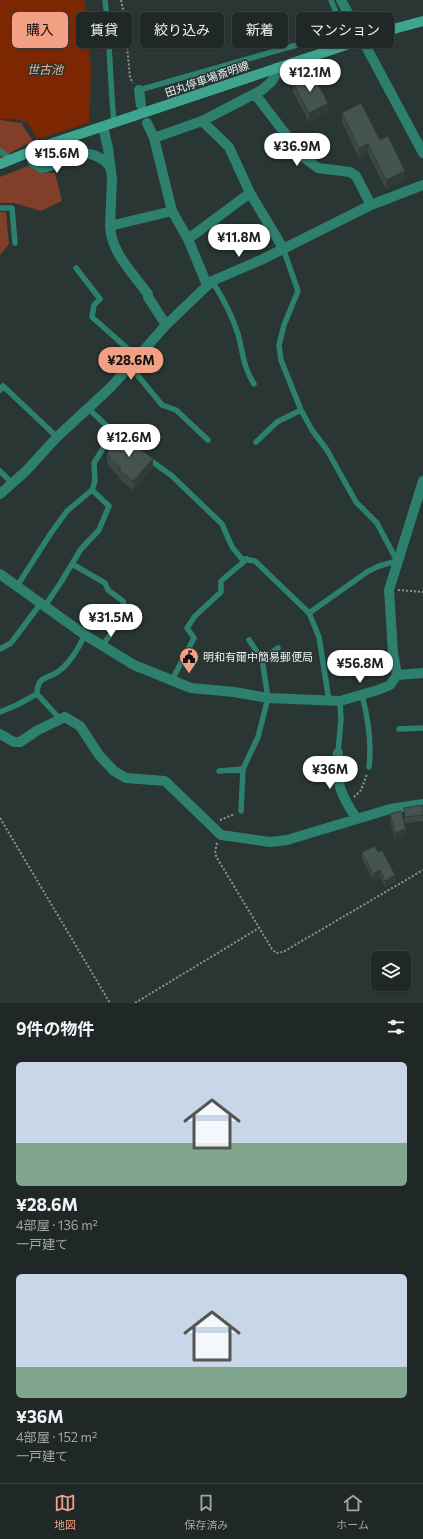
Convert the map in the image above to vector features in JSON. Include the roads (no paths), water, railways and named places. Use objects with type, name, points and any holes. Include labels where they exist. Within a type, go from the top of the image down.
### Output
[{"type":"main road","name":"田丸停車場斎明線","points":[[394,30],[423,21]]},
{"type":"main road","name":"田丸停車場斎明線","points":[[0,164],[29,152],[337,48]]},
{"type":"street","points":[[341,0],[347,12]]},
{"type":"street","points":[[366,48],[423,152]]},
{"type":"street","points":[[154,138],[202,121],[255,94],[268,86],[275,76],[276,68]]},
{"type":"street","points":[[139,90],[141,105]]},
{"type":"street","points":[[255,94],[303,157],[318,168],[350,172],[356,176],[371,205]]},
{"type":"street","points":[[202,121],[229,147],[250,193],[283,248]]},
{"type":"street","points":[[147,123],[154,138],[172,211],[188,239],[209,283]]},
{"type":"street","points":[[103,127],[108,148],[112,179],[110,226],[114,246],[148,294],[148,297],[166,325]]},
{"type":"street","points":[[29,152],[33,163],[42,168],[49,166],[63,157],[73,154],[97,156],[110,167]]},
{"type":"street","points":[[0,494],[26,471],[57,437],[112,387],[166,325],[209,283],[262,260],[283,248],[371,205],[423,185]]},
{"type":"street","points":[[188,239],[250,193]]},
{"type":"street","points":[[110,226],[172,211]]},
{"type":"street","points":[[0,574],[102,646],[134,665],[191,688],[234,692],[268,698],[329,702],[340,701],[390,685],[397,675],[393,653],[389,590],[423,481]]},
{"type":"street","points":[[397,675],[423,673]]},
{"type":"street","points":[[0,734],[14,742],[20,742],[38,730],[65,717],[80,726],[99,755],[114,771],[126,778],[165,780],[221,835],[270,842],[287,840],[316,830],[390,809],[423,804]]},
{"type":"street","points":[[338,753],[336,766],[342,792],[346,804],[357,819]]},
{"type":"lane","points":[[105,0],[109,32],[114,123]]},
{"type":"lane","points":[[139,90],[339,32],[342,27],[331,0]]},
{"type":"lane","points":[[0,150],[11,159]]},
{"type":"lane","points":[[0,208],[12,208],[15,243]]},
{"type":"lane","points":[[283,248],[298,291],[284,325],[279,345],[281,360],[301,410],[312,430],[327,450],[356,502],[377,523],[397,561],[379,566],[367,572],[309,613]]},
{"type":"lane","points":[[76,268],[100,299],[94,304],[92,317],[137,357]]},
{"type":"lane","points":[[209,283],[223,299],[233,320],[247,374],[254,384]]},
{"type":"lane","points":[[130,366],[162,405],[176,410],[208,440]]},
{"type":"lane","points":[[0,390],[4,386],[57,437]]},
{"type":"lane","points":[[89,409],[113,432],[130,445]]},
{"type":"lane","points":[[256,442],[277,422],[301,410]]},
{"type":"lane","points":[[17,586],[67,511],[92,490],[95,481],[94,463],[113,432]]},
{"type":"lane","points":[[142,454],[172,476],[222,524],[232,546],[242,559],[255,561],[284,587],[309,613],[319,637],[329,702]]},
{"type":"lane","points":[[0,471],[12,483]]},
{"type":"lane","points":[[0,648],[11,642],[43,604],[81,549],[99,530],[109,506],[92,490]]},
{"type":"lane","points":[[172,680],[194,638],[187,628],[195,616],[221,592],[221,581],[247,559]]},
{"type":"lane","points":[[72,564],[105,583],[108,590],[123,601],[126,613],[102,646]]},
{"type":"lane","points":[[61,720],[37,694],[37,687],[47,676],[58,672],[73,657],[85,635]]},
{"type":"lane","points":[[241,811],[243,769],[258,737],[268,698],[262,659],[249,640]]},
{"type":"lane","points":[[262,659],[278,648]]},
{"type":"lane","points":[[0,712],[37,694]]},
{"type":"lane","points":[[362,695],[366,712],[371,751],[369,767]]},
{"type":"lane","points":[[338,753],[341,719],[340,701]]},
{"type":"lane","points":[[399,729],[423,728]]},
{"type":"lane","points":[[219,771],[243,769]]},
{"type":"water","name":"世古池","points":[[0,0],[84,0],[86,12],[76,12],[76,48],[89,48],[91,74],[89,123],[37,139],[28,123],[16,119],[0,119]]},
{"type":"place","name":"明和有爾中簡易郵便局","points":[[189,674]]}]
